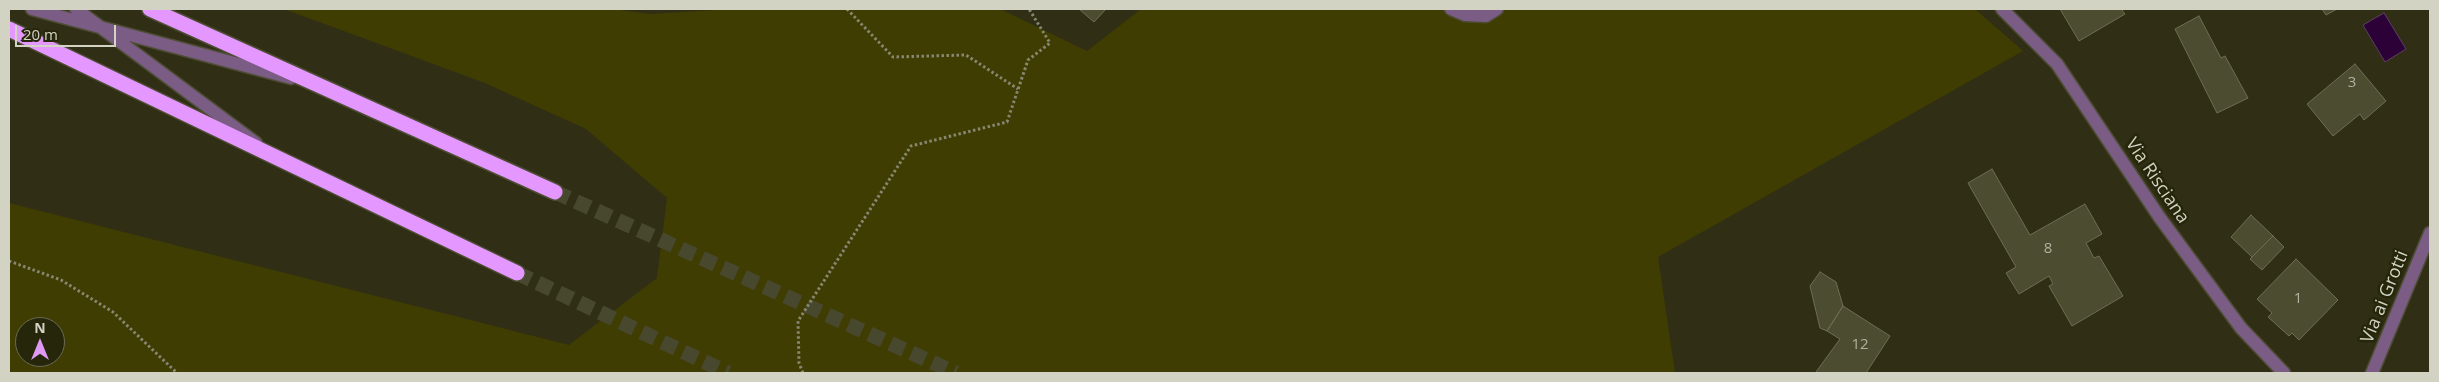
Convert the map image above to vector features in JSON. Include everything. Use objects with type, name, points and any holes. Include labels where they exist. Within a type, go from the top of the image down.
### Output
[{"type":"highway","points":[[150,9],[555,192]]},
{"type":"highway","points":[[9,29],[517,273]]},
{"type":"street","points":[[32,9],[317,85]]},
{"type":"street","points":[[76,9],[280,160]]},
{"type":"street","points":[[1451,9],[1465,15],[1486,16],[1497,9]]},
{"type":"street","name":"Via Risciana","points":[[2002,9],[2057,64],[2160,218],[2241,328],[2284,373]]},
{"type":"street","name":"Via ai Grotti","points":[[2372,373],[2430,233]]},
{"type":"path","points":[[847,9],[893,57],[966,55],[1018,89]]},
{"type":"path","points":[[803,373],[799,363],[798,321],[911,146],[1007,122],[1028,60],[1050,43],[1029,9]]},
{"type":"path","points":[[9,261],[61,280],[113,312],[177,373]]},
{"type":"shaded area","points":[[284,9],[611,9],[650,14],[733,9],[1000,9],[1087,51],[1141,9],[1975,9],[2023,51],[1658,257],[1675,373],[9,373],[9,203],[569,345],[657,278],[667,198],[586,129],[485,83]]},
{"type":"shaded area","points":[[2384,13],[2406,49],[2385,62],[2363,25]]},
{"type":"building","points":[[1079,9],[1106,9],[1094,22]]},
{"type":"building","points":[[2060,9],[2121,9],[2125,14],[2079,41]]},
{"type":"building","points":[[2322,9],[2337,9],[2326,15]]},
{"type":"building","points":[[2199,16],[2221,58],[2225,56],[2248,98],[2217,113],[2175,29]]},
{"type":"building","points":[[2355,64],[2386,101],[2364,120],[2360,114],[2333,136],[2307,104]]},
{"type":"building","points":[[1992,169],[2030,235],[2085,204],[2102,234],[2086,243],[2094,258],[2099,256],[2123,296],[2072,326],[2049,286],[2053,284],[2049,276],[2019,294],[2006,273],[2016,267],[1968,183]]},
{"type":"building","points":[[2251,215],[2273,236],[2252,257],[2231,237]]},
{"type":"building","points":[[2273,236],[2284,247],[2262,270],[2250,259]]},
{"type":"building","points":[[2296,259],[2338,300],[2299,340],[2292,333],[2289,336],[2268,317],[2272,313],[2257,299]]},
{"type":"building","points":[[1820,272],[1836,282],[1843,306],[1827,331],[1820,328],[1810,286]]},
{"type":"building","points":[[1843,306],[1890,336],[1866,373],[1816,372],[1840,339],[1827,331]]},
{"type":"tunnel","points":[[555,192],[956,373]]},
{"type":"tunnel","points":[[517,273],[728,373]]}]
